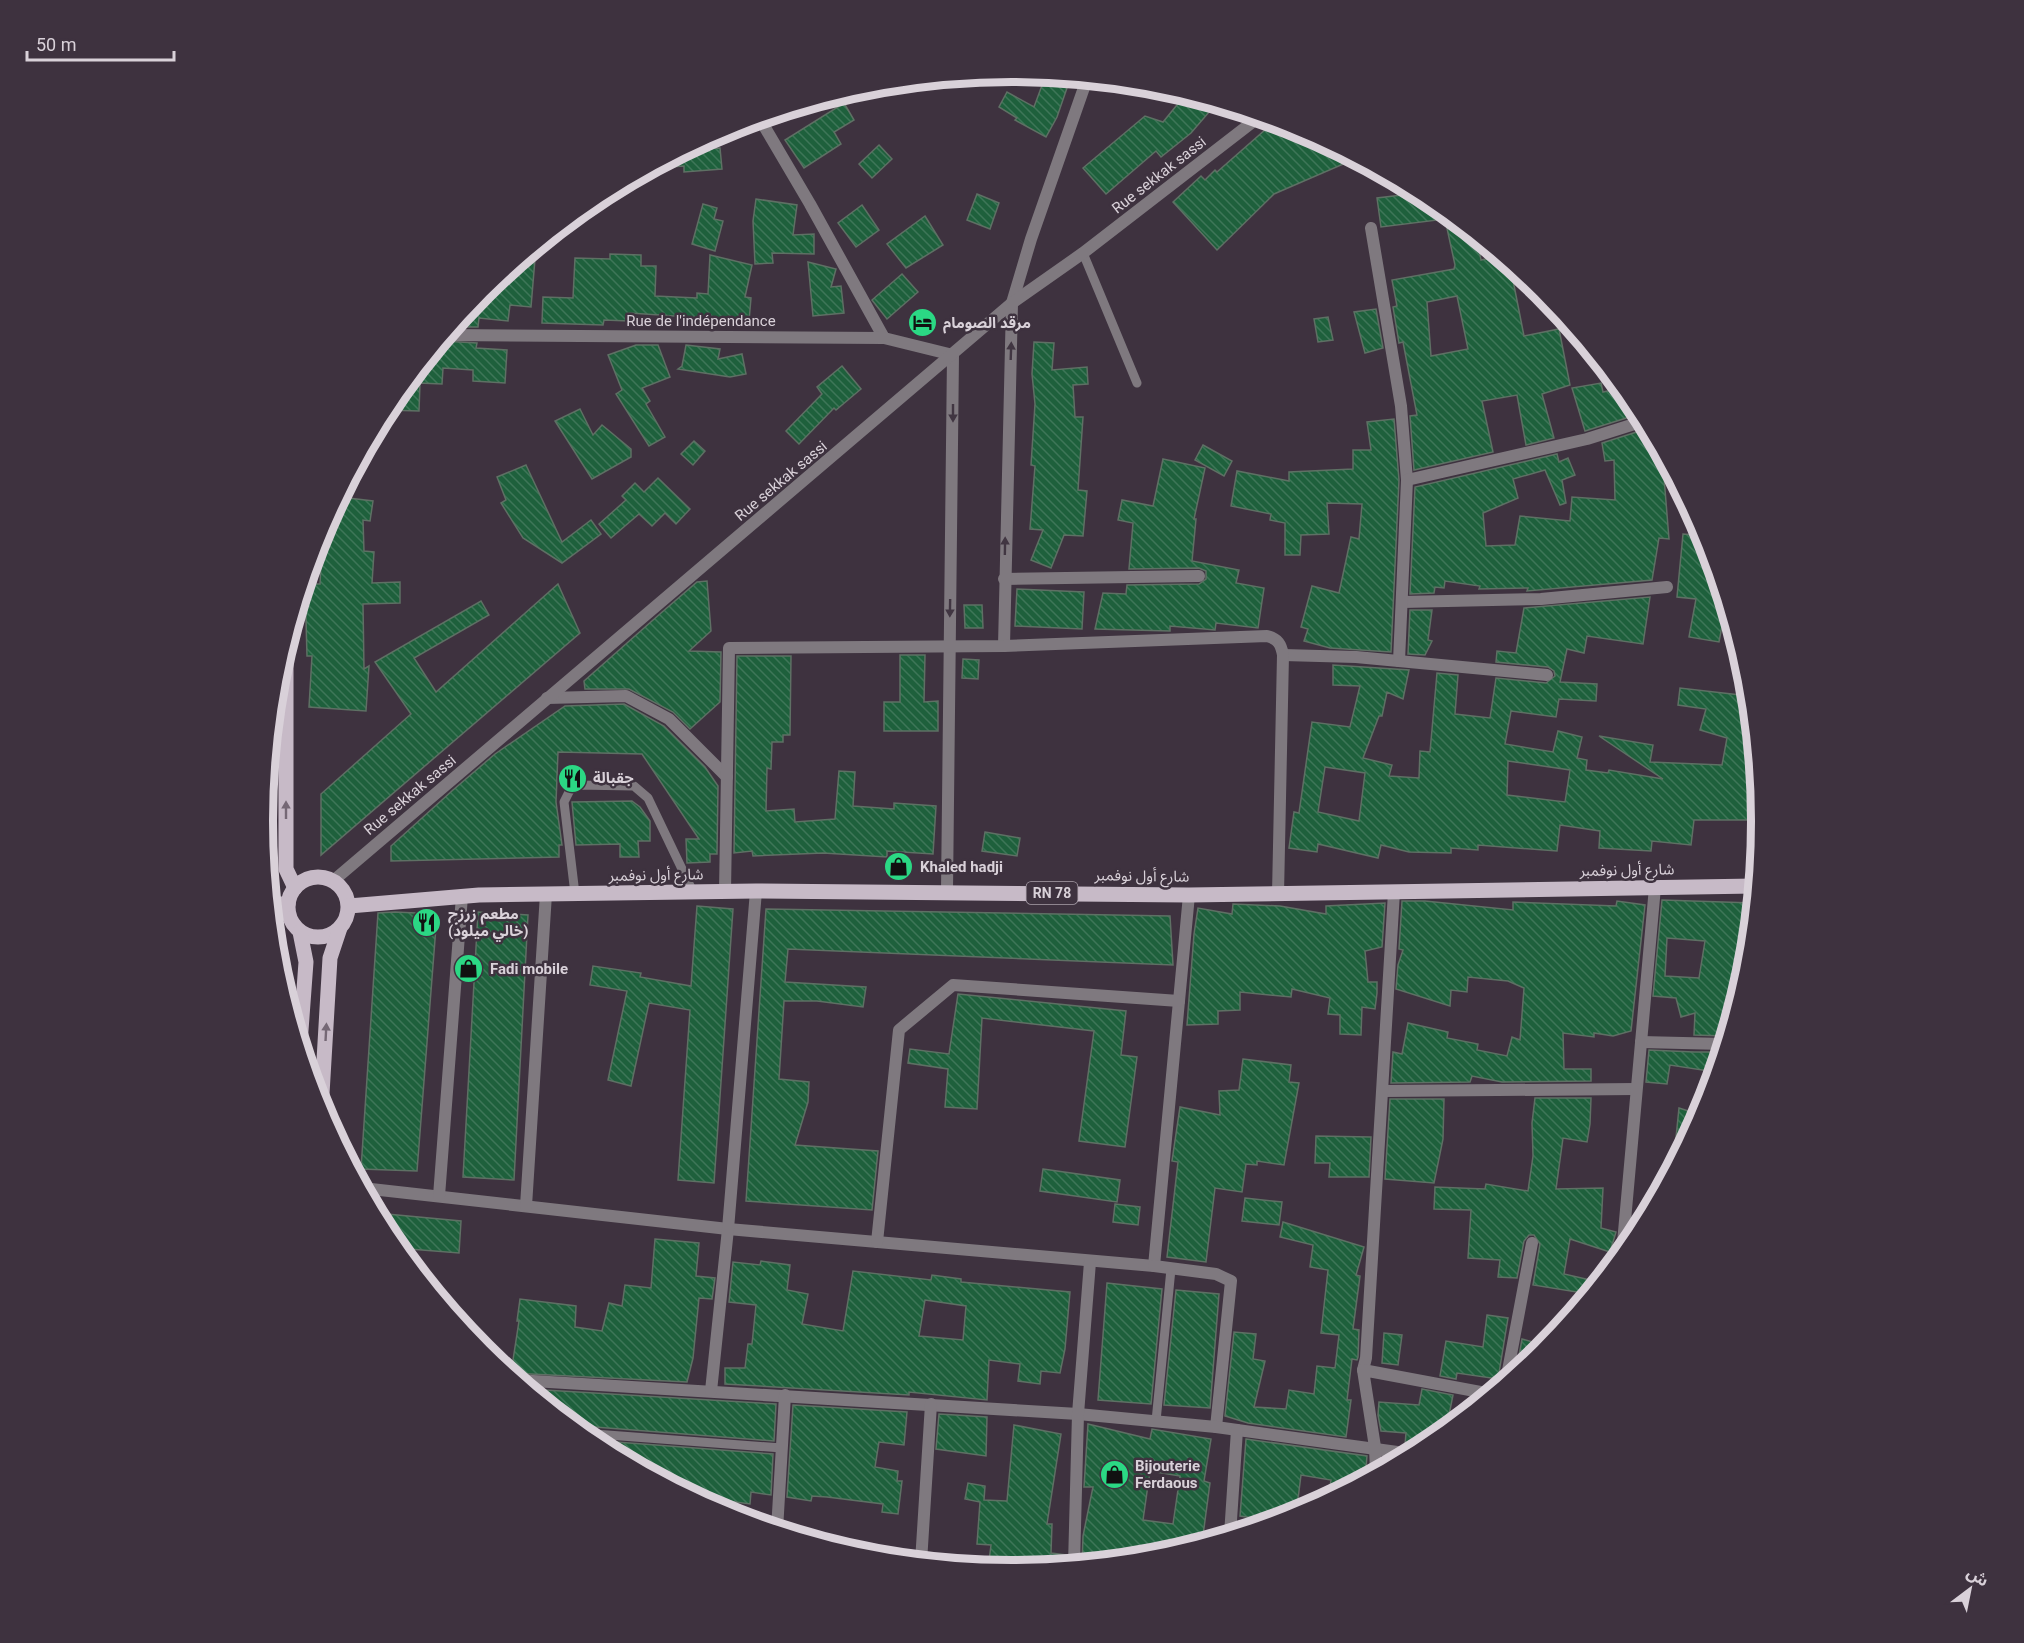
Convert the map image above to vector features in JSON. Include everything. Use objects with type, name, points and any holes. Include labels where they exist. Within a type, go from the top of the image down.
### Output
[{"type":"main road","points":[[286,683],[286,869],[295,888]]},
{"type":"main road","points":[[300,1021],[306,962],[300,932],[291,920],[288,904],[295,888],[312,877],[333,880],[344,891],[349,906],[348,914],[340,928],[330,958],[322,1087]]},
{"type":"main road","name":"شارع أول نوفمبر","points":[[349,906],[462,896],[756,891],[1189,895],[1748,886]]},
{"type":"main road","points":[[278,904],[288,904]]},
{"type":"main road","points":[[300,932],[321,937],[340,928]]},
{"type":"street","points":[[1004,646],[1012,303],[1031,238],[1084,87]]},
{"type":"street","name":"Rue sekkak sassi","points":[[333,880],[1012,303],[1083,254],[1252,123]]},
{"type":"street","points":[[764,126],[884,338]]},
{"type":"street","points":[[1371,228],[1401,406],[1407,480],[1399,661]]},
{"type":"street","name":"Rue de l'indépendance","points":[[455,335],[884,338],[953,355]]},
{"type":"street","points":[[947,891],[953,355]]},
{"type":"street","points":[[1407,480],[1587,439],[1634,424]]},
{"type":"street","points":[[1004,579],[1199,576]]},
{"type":"street","points":[[1402,602],[1541,599],[1666,587]]},
{"type":"street","points":[[725,892],[729,648],[1004,646],[1267,636],[1275,638],[1281,645],[1283,655],[1278,894]]},
{"type":"street","points":[[1283,655],[1356,657],[1546,675]]},
{"type":"street","points":[[547,698],[626,696],[669,719],[727,777]]},
{"type":"street","points":[[276,762],[286,762]]},
{"type":"street","points":[[1624,1235],[1654,887]]},
{"type":"street","points":[[711,1391],[728,1229],[756,891]]},
{"type":"street","points":[[1376,1464],[1363,1370],[1366,1358],[1394,892]]},
{"type":"street","points":[[525,1206],[546,894]]},
{"type":"street","points":[[1154,1266],[1189,895]]},
{"type":"street","points":[[439,1196],[462,896]]},
{"type":"street","points":[[877,1242],[899,1030],[953,985],[1179,1001]]},
{"type":"street","points":[[1641,1042],[1717,1044]]},
{"type":"street","points":[[1383,1091],[1636,1089]]},
{"type":"street","points":[[371,1189],[728,1229],[1154,1266],[1216,1274],[1231,1281],[1216,1428]]},
{"type":"street","points":[[1508,1368],[1532,1243]]},
{"type":"street","points":[[1074,1558],[1078,1414],[1090,1262]]},
{"type":"street","points":[[1363,1370],[1481,1392]]},
{"type":"street","points":[[529,1381],[1078,1414],[1238,1430],[1397,1451]]},
{"type":"street","points":[[775,1521],[785,1395]]},
{"type":"street","points":[[921,1555],[931,1404]]},
{"type":"street","points":[[1231,1527],[1238,1430]]},
{"type":"lane","points":[[1083,254],[1137,382]]},
{"type":"lane","points":[[575,894],[564,802],[570,790],[577,785],[634,786],[648,798],[693,892]]},
{"type":"lane","points":[[1156,1421],[1171,1269]]},
{"type":"lane","points":[[599,1434],[782,1448]]},
{"type":"building","points":[[1043,83],[1055,84],[1067,88],[1057,117],[1046,137],[1015,120],[1017,118],[999,107],[1007,92],[1034,107]]},
{"type":"building","points":[[1179,102],[1211,110],[1191,133],[1161,157],[1156,151],[1106,194],[1083,168],[1145,116],[1163,122]]},
{"type":"building","points":[[844,103],[854,120],[834,132],[841,144],[804,168],[785,140]]},
{"type":"building","points":[[1267,128],[1346,163],[1274,194],[1217,250],[1173,202],[1201,176],[1205,180],[1215,170],[1217,172]]},
{"type":"building","points":[[879,145],[892,159],[872,178],[859,164]]},
{"type":"building","points":[[720,148],[722,169],[684,172],[684,166],[671,167],[685,159],[708,149]]},
{"type":"building","points":[[977,194],[999,203],[990,229],[967,220]]},
{"type":"building","points":[[1403,195],[1440,220],[1381,227],[1377,198]]},
{"type":"building","points":[[756,199],[797,205],[793,235],[814,234],[814,254],[772,253],[773,263],[755,264],[753,221]]},
{"type":"building","points":[[703,204],[717,208],[714,219],[723,221],[715,251],[692,244]]},
{"type":"building","points":[[862,205],[879,230],[856,247],[838,223]]},
{"type":"building","points":[[925,216],[943,245],[906,268],[887,244]]},
{"type":"building","points":[[1446,223],[1479,249],[1481,260],[1490,258],[1513,279],[1524,336],[1559,329],[1570,385],[1542,394],[1554,438],[1526,445],[1517,395],[1482,401],[1493,452],[1414,470],[1410,416],[1417,415],[1403,342],[1399,343],[1393,307],[1397,306],[1392,280],[1454,269]],"holes":[[[1457,296],[1468,349],[1431,356],[1427,302]]]},
{"type":"building","points":[[610,254],[641,255],[641,266],[656,266],[655,296],[697,298],[697,293],[708,294],[710,255],[752,265],[745,297],[751,298],[749,321],[630,313],[629,321],[604,320],[603,325],[542,323],[543,297],[573,298],[575,258],[610,259]]},
{"type":"building","points":[[535,258],[531,307],[510,305],[508,321],[479,318],[478,327],[463,327],[489,299]]},
{"type":"building","points":[[808,262],[836,269],[831,287],[841,286],[844,313],[813,316]]},
{"type":"building","points":[[902,274],[918,292],[887,319],[872,300]]},
{"type":"building","points":[[1376,309],[1383,348],[1365,353],[1354,312]]},
{"type":"building","points":[[1328,317],[1333,340],[1318,342],[1314,319]]},
{"type":"building","points":[[450,341],[477,343],[476,348],[507,350],[505,383],[473,381],[473,370],[443,368],[442,384],[419,383]]},
{"type":"building","points":[[1034,342],[1054,343],[1052,370],[1087,367],[1088,384],[1073,385],[1075,417],[1083,417],[1078,490],[1087,491],[1083,536],[1064,535],[1051,568],[1031,560],[1043,530],[1030,529],[1035,466],[1031,465],[1035,404],[1032,374]]},
{"type":"building","points":[[636,345],[658,345],[670,377],[642,388],[650,401],[646,404],[665,437],[649,446],[616,394],[622,390],[608,355]]},
{"type":"building","points":[[686,345],[720,349],[718,359],[742,354],[746,374],[730,377],[678,369],[682,366]]},
{"type":"building","points":[[842,366],[861,389],[836,410],[834,408],[799,444],[786,431],[822,394],[817,387]]},
{"type":"building","points":[[420,383],[419,411],[398,410]]},
{"type":"building","points":[[1601,383],[1603,392],[1611,390],[1630,417],[1585,431],[1572,388]]},
{"type":"building","points":[[580,409],[593,435],[602,425],[631,449],[631,457],[592,479],[555,421]]},
{"type":"building","points":[[1394,419],[1399,480],[1391,652],[1330,648],[1304,641],[1308,629],[1301,627],[1312,586],[1339,593],[1351,537],[1359,539],[1362,504],[1327,503],[1329,534],[1301,535],[1300,555],[1285,555],[1285,523],[1270,520],[1271,514],[1231,506],[1237,471],[1289,481],[1289,472],[1353,469],[1353,450],[1371,450],[1367,422]]},
{"type":"building","points":[[1639,431],[1665,477],[1669,539],[1659,538],[1652,580],[1527,591],[1528,588],[1479,589],[1480,586],[1445,581],[1444,588],[1435,587],[1434,593],[1410,594],[1415,487],[1557,454],[1559,462],[1568,458],[1575,475],[1562,480],[1566,503],[1560,505],[1545,470],[1513,479],[1518,498],[1483,513],[1486,546],[1515,545],[1520,516],[1570,521],[1572,497],[1615,500],[1614,460],[1605,461],[1602,443]]},
{"type":"building","points":[[694,441],[705,451],[693,465],[681,454]]},
{"type":"building","points":[[1203,445],[1232,461],[1224,476],[1195,460]]},
{"type":"building","points":[[1163,459],[1205,468],[1194,519],[1196,519],[1192,561],[1239,570],[1236,583],[1264,588],[1258,628],[1216,623],[1215,630],[1170,626],[1170,631],[1095,629],[1103,593],[1126,594],[1127,585],[1199,584],[1206,579],[1206,571],[1199,568],[1129,569],[1133,523],[1118,520],[1122,500],[1153,506]]},
{"type":"building","points":[[526,465],[562,542],[591,520],[601,534],[562,563],[523,538],[501,503],[506,500],[497,477]]},
{"type":"building","points":[[658,478],[690,509],[676,524],[665,513],[652,526],[639,514],[611,538],[599,524],[626,500],[622,496],[635,483],[644,492]]},
{"type":"building","points":[[348,498],[373,501],[370,521],[363,520],[364,551],[374,552],[372,583],[400,582],[400,603],[363,604],[364,669],[369,666],[366,711],[309,707],[312,656],[307,656],[306,605],[312,584],[320,584],[321,559]]},
{"type":"building","points":[[1683,534],[1693,535],[1723,620],[1719,642],[1689,637],[1696,599],[1677,597]]},
{"type":"building","points":[[707,581],[711,631],[689,651],[721,652],[720,702],[690,729],[673,712],[629,689],[585,689],[584,681],[697,582]]},
{"type":"building","points":[[558,584],[580,633],[321,855],[321,794],[411,714],[375,662],[481,601],[489,615],[414,658],[436,692]]},
{"type":"building","points":[[1017,589],[1084,592],[1082,629],[1015,626]]},
{"type":"building","points":[[1650,597],[1643,644],[1587,636],[1584,653],[1567,649],[1560,682],[1597,684],[1596,701],[1559,699],[1556,717],[1511,711],[1505,744],[1553,752],[1558,731],[1582,737],[1577,758],[1587,760],[1586,770],[1608,773],[1609,770],[1663,779],[1599,736],[1653,745],[1650,762],[1722,765],[1727,738],[1700,730],[1706,709],[1678,705],[1680,688],[1740,695],[1745,725],[1751,820],[1694,820],[1691,845],[1652,841],[1651,851],[1599,848],[1600,831],[1560,825],[1557,851],[1478,845],[1478,850],[1451,848],[1451,853],[1409,852],[1381,845],[1378,858],[1318,844],[1317,852],[1289,848],[1294,812],[1299,813],[1312,722],[1350,727],[1360,686],[1333,685],[1333,665],[1409,670],[1403,699],[1387,692],[1382,716],[1379,716],[1363,758],[1392,765],[1389,776],[1419,778],[1420,751],[1430,752],[1437,673],[1458,675],[1455,714],[1490,718],[1496,678],[1546,683],[1555,676],[1554,671],[1548,667],[1496,662],[1497,651],[1516,653],[1524,608]],"holes":[[[1508,761],[1570,770],[1565,802],[1507,795]],[[1325,767],[1365,773],[1359,821],[1318,812]]]},
{"type":"building","points":[[964,605],[982,605],[983,628],[965,628]]},
{"type":"building","points":[[1410,610],[1432,610],[1428,640],[1432,641],[1425,655],[1408,654]]},
{"type":"building","points":[[900,655],[925,655],[924,702],[938,701],[938,731],[884,731],[884,702],[900,702]]},
{"type":"building","points":[[737,656],[791,656],[790,735],[783,735],[783,742],[772,742],[771,769],[767,768],[766,811],[794,809],[795,822],[835,819],[839,771],[855,772],[853,806],[894,809],[894,803],[936,806],[933,854],[887,851],[887,857],[823,853],[753,856],[752,851],[734,853]]},
{"type":"building","points":[[963,659],[979,660],[978,679],[962,678]]},
{"type":"building","points":[[624,704],[664,726],[705,767],[718,786],[717,854],[710,854],[710,862],[687,863],[686,839],[699,839],[642,754],[558,752],[556,802],[562,845],[559,845],[559,857],[391,861],[391,846],[453,790],[495,754],[565,706]]},
{"type":"building","points":[[632,801],[640,807],[650,821],[650,841],[638,841],[639,857],[620,857],[620,844],[576,845],[572,802]]},
{"type":"building","points":[[985,832],[1020,838],[1017,856],[982,851]]},
{"type":"building","points":[[1662,900],[1746,903],[1737,966],[1719,1036],[1694,1035],[1695,1013],[1681,1017],[1676,998],[1653,996]],"holes":[[[1667,938],[1705,941],[1699,978],[1665,976]]]},
{"type":"building","points":[[1402,901],[1425,901],[1513,910],[1513,902],[1616,906],[1617,901],[1645,905],[1631,1031],[1613,1036],[1594,1033],[1594,1037],[1563,1033],[1564,1069],[1591,1069],[1591,1081],[1502,1082],[1472,1076],[1470,1082],[1391,1083],[1393,1052],[1402,1054],[1408,1023],[1448,1032],[1447,1038],[1478,1044],[1477,1050],[1507,1056],[1512,1037],[1520,1040],[1524,988],[1508,981],[1468,977],[1467,992],[1451,990],[1450,1006],[1396,989],[1398,965],[1403,950],[1399,949]]},
{"type":"building","points":[[1385,903],[1382,947],[1365,951],[1368,982],[1377,982],[1377,993],[1375,1009],[1362,1007],[1361,1035],[1340,1034],[1340,1015],[1328,1014],[1330,998],[1292,989],[1291,997],[1240,992],[1240,1010],[1218,1011],[1218,1024],[1187,1025],[1198,908],[1232,914],[1233,904],[1280,906],[1326,914],[1326,906]]},
{"type":"building","points":[[697,906],[733,909],[714,1183],[678,1180],[690,1010],[649,1003],[631,1086],[608,1080],[627,991],[590,985],[593,966],[641,973],[640,977],[691,986]]},
{"type":"building","points":[[766,909],[1170,916],[1173,965],[788,949],[785,982],[866,987],[863,1007],[817,1001],[784,1001],[779,1079],[809,1082],[808,1102],[795,1145],[878,1151],[872,1210],[746,1201]]},
{"type":"building","points":[[478,912],[528,915],[514,1180],[463,1177]]},
{"type":"building","points":[[378,913],[437,914],[417,1171],[361,1169]]},
{"type":"building","points":[[958,994],[1126,1011],[1121,1055],[1137,1057],[1125,1147],[1079,1141],[1094,1031],[982,1018],[977,1109],[945,1107],[948,1069],[908,1063],[910,1049],[949,1054]]},
{"type":"building","points":[[1649,1050],[1714,1052],[1708,1071],[1670,1065],[1667,1084],[1646,1082]]},
{"type":"building","points":[[1243,1059],[1291,1065],[1289,1082],[1299,1083],[1284,1165],[1257,1161],[1257,1165],[1246,1164],[1242,1192],[1215,1188],[1206,1262],[1167,1257],[1178,1162],[1172,1161],[1180,1107],[1220,1115],[1219,1091],[1239,1090]]},
{"type":"building","points":[[1535,1098],[1591,1098],[1587,1142],[1563,1138],[1556,1189],[1603,1188],[1601,1228],[1616,1232],[1610,1252],[1570,1239],[1564,1274],[1591,1280],[1581,1293],[1533,1285],[1540,1244],[1534,1235],[1529,1235],[1524,1241],[1517,1278],[1498,1277],[1500,1260],[1468,1258],[1471,1210],[1434,1209],[1435,1187],[1485,1189],[1486,1184],[1528,1191],[1533,1156],[1532,1123]]},
{"type":"building","points":[[1390,1099],[1444,1099],[1443,1139],[1434,1183],[1385,1179]]},
{"type":"building","points":[[1679,1108],[1691,1112],[1675,1148]]},
{"type":"building","points":[[1316,1136],[1371,1137],[1369,1177],[1329,1177],[1330,1163],[1315,1163]]},
{"type":"building","points":[[1043,1169],[1120,1180],[1117,1202],[1040,1191]]},
{"type":"building","points":[[1245,1198],[1282,1202],[1279,1225],[1242,1221]]},
{"type":"building","points":[[1115,1204],[1140,1207],[1138,1225],[1113,1222]]},
{"type":"building","points":[[387,1214],[461,1221],[459,1253],[410,1249]]},
{"type":"building","points":[[1283,1222],[1364,1247],[1356,1275],[1360,1276],[1353,1329],[1359,1330],[1358,1357],[1357,1360],[1352,1359],[1347,1400],[1351,1400],[1346,1437],[1248,1423],[1225,1416],[1234,1332],[1256,1334],[1253,1359],[1265,1361],[1254,1407],[1286,1409],[1289,1390],[1314,1394],[1317,1366],[1335,1368],[1339,1335],[1321,1333],[1328,1270],[1310,1267],[1313,1245],[1280,1237]]},
{"type":"building","points":[[655,1239],[699,1243],[696,1276],[715,1278],[712,1299],[699,1298],[693,1358],[687,1382],[521,1374],[512,1365],[520,1299],[576,1306],[575,1327],[602,1331],[609,1303],[622,1306],[625,1285],[651,1288]]},
{"type":"building","points":[[761,1261],[790,1265],[787,1290],[808,1294],[802,1324],[843,1331],[853,1271],[931,1280],[932,1275],[961,1279],[961,1282],[1070,1292],[1065,1349],[1060,1373],[1041,1371],[1040,1384],[1018,1381],[1020,1364],[989,1360],[987,1400],[909,1392],[909,1395],[725,1384],[725,1368],[745,1368],[748,1344],[752,1344],[756,1305],[729,1302],[733,1262],[760,1265]],"holes":[[[925,1300],[966,1306],[963,1340],[919,1336]]]},
{"type":"building","points":[[1107,1283],[1162,1289],[1151,1404],[1098,1400]]},
{"type":"building","points":[[1176,1290],[1219,1294],[1210,1408],[1164,1405]]},
{"type":"building","points":[[1487,1315],[1508,1318],[1498,1378],[1457,1373],[1456,1379],[1440,1376],[1446,1341],[1483,1347]]},
{"type":"building","points":[[1384,1333],[1402,1335],[1398,1365],[1382,1363]]},
{"type":"building","points":[[1522,1339],[1536,1343],[1535,1344],[1518,1359]]},
{"type":"building","points":[[1422,1389],[1453,1395],[1448,1418],[1407,1446],[1406,1433],[1381,1431],[1378,1415],[1379,1402],[1419,1405]]},
{"type":"building","points":[[540,1390],[776,1404],[774,1441],[588,1426]]},
{"type":"building","points":[[793,1405],[907,1412],[904,1445],[879,1442],[875,1467],[898,1471],[897,1481],[902,1481],[898,1514],[882,1512],[883,1504],[827,1497],[812,1496],[811,1501],[787,1497]]},
{"type":"building","points":[[939,1414],[987,1417],[986,1456],[936,1449]]},
{"type":"building","points":[[1088,1424],[1150,1439],[1152,1429],[1211,1439],[1204,1481],[1210,1483],[1203,1535],[1156,1546],[1082,1557],[1083,1536],[1093,1487],[1084,1487]],"holes":[[[1150,1471],[1180,1476],[1173,1524],[1143,1520]]]},
{"type":"building","points":[[1014,1425],[1061,1434],[1047,1524],[1052,1524],[1051,1553],[1066,1555],[1066,1558],[989,1560],[991,1545],[977,1544],[980,1502],[965,1499],[968,1483],[985,1486],[984,1500],[1007,1501]]},
{"type":"building","points":[[1246,1439],[1367,1456],[1366,1469],[1339,1484],[1330,1488],[1331,1480],[1301,1475],[1298,1503],[1257,1518],[1240,1516]]},
{"type":"building","points":[[610,1442],[773,1454],[771,1495],[751,1492],[750,1504],[720,1500],[685,1484]]},
{"type":"place","name":"مرقد الصومام","points":[[922,323]]},
{"type":"place","name":"جقبالة","points":[[572,778]]},
{"type":"place","name":"Khaled hadji","points":[[899,867]]},
{"type":"place","name":"مطعم زرزح (خالي ميلود)","points":[[427,923]]},
{"type":"place","name":"Fadi mobile","points":[[469,969]]},
{"type":"place","name":"Bijouterie Ferdaous","points":[[1114,1475]]}]
